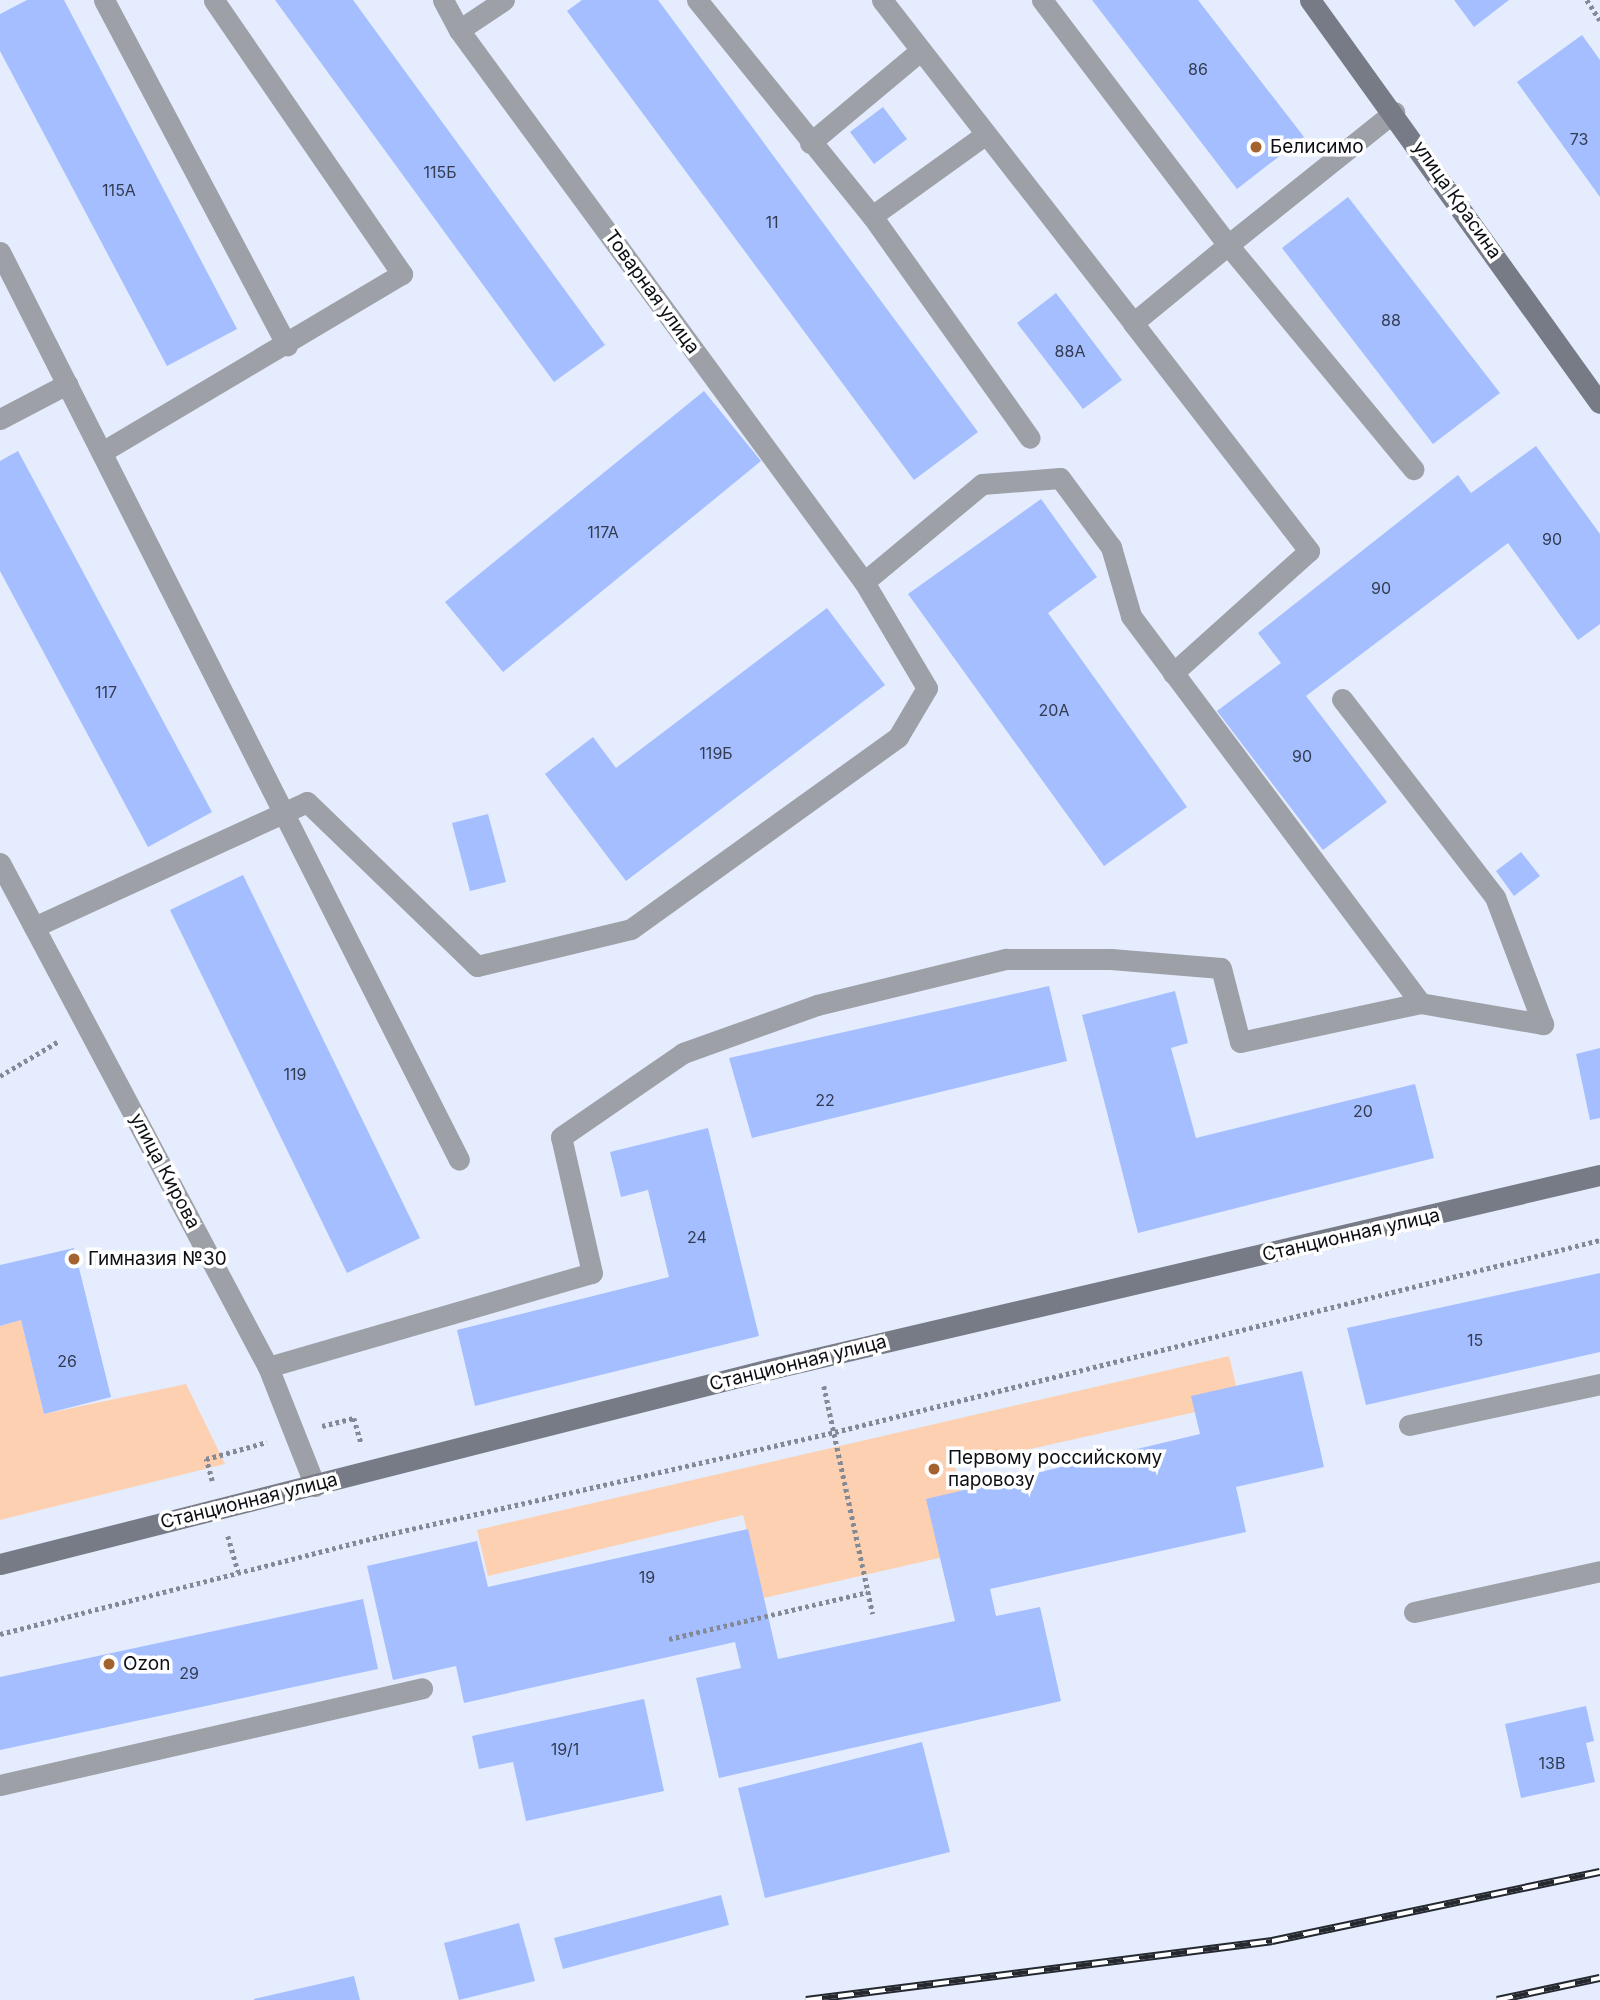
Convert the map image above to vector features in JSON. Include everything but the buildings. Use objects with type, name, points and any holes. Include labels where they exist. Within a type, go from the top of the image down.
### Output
[{"type":"main road","name":"улица Красина","points":[[1310,0],[1394,112],[1600,403]]},
{"type":"main road","name":"Станционная улица","points":[[0,1564],[818,1358],[1600,1175]]},
{"type":"street","points":[[104,0],[287,345]]},
{"type":"street","points":[[102,452],[287,345],[402,274],[214,0]]},
{"type":"street","name":"Товарная улица","points":[[285,813],[307,802],[477,966],[631,929],[898,737],[927,688],[864,582],[459,30],[443,0]]},
{"type":"street","points":[[459,30],[504,0]]},
{"type":"street","points":[[697,0],[810,143],[872,216],[1030,438]]},
{"type":"street","points":[[882,0],[919,52],[986,134],[1309,551],[1173,673]]},
{"type":"street","points":[[1042,0],[1228,245],[1413,470]]},
{"type":"street","points":[[810,143],[919,52]]},
{"type":"street","points":[[1133,323],[1394,112]]},
{"type":"street","points":[[872,216],[986,134]]},
{"type":"street","points":[[0,252],[458,1160]]},
{"type":"street","points":[[0,419],[67,384]]},
{"type":"street","points":[[864,582],[982,484],[1060,478],[1111,547],[1131,616],[1420,1003]]},
{"type":"street","points":[[268,1367],[592,1273],[561,1137],[683,1053],[817,1005],[1006,959],[1111,959],[1221,968],[1240,1042],[1420,1003],[1543,1024],[1495,897],[1342,699]]},
{"type":"street","points":[[34,927],[285,813]]},
{"type":"street","name":"улица Кирова","points":[[0,863],[268,1367],[315,1486]]},
{"type":"street","points":[[1409,1425],[1600,1384]]},
{"type":"street","points":[[1414,1612],[1600,1571]]},
{"type":"street","points":[[0,1785],[422,1688]]},
{"type":"path","points":[[1587,0],[1600,20]]},
{"type":"path","points":[[0,1076],[86,1023]]},
{"type":"path","points":[[0,1634],[384,1535],[835,1432],[1600,1240]]},
{"type":"path","points":[[818,1358],[873,1614]]},
{"type":"path","points":[[668,1639],[869,1592]]},
{"type":"shaded area","points":[[21,1320],[44,1414],[186,1384],[225,1464],[0,1520],[0,1326]]},
{"type":"shaded area","points":[[1229,1356],[1240,1402],[955,1466],[974,1550],[764,1598],[743,1515],[488,1576],[477,1530]]},
{"type":"railway","points":[[806,2000],[1272,1941],[1600,1872]]},
{"type":"railway","points":[[1497,2000],[1600,1978]]},
{"type":"place","name":"Белисимо","points":[[1256,147]]},
{"type":"place","name":"Гимназия №30","points":[[74,1259]]},
{"type":"place","name":"Первому российскому паровозу","points":[[934,1469]]},
{"type":"place","name":"Ozon","points":[[109,1664]]}]
